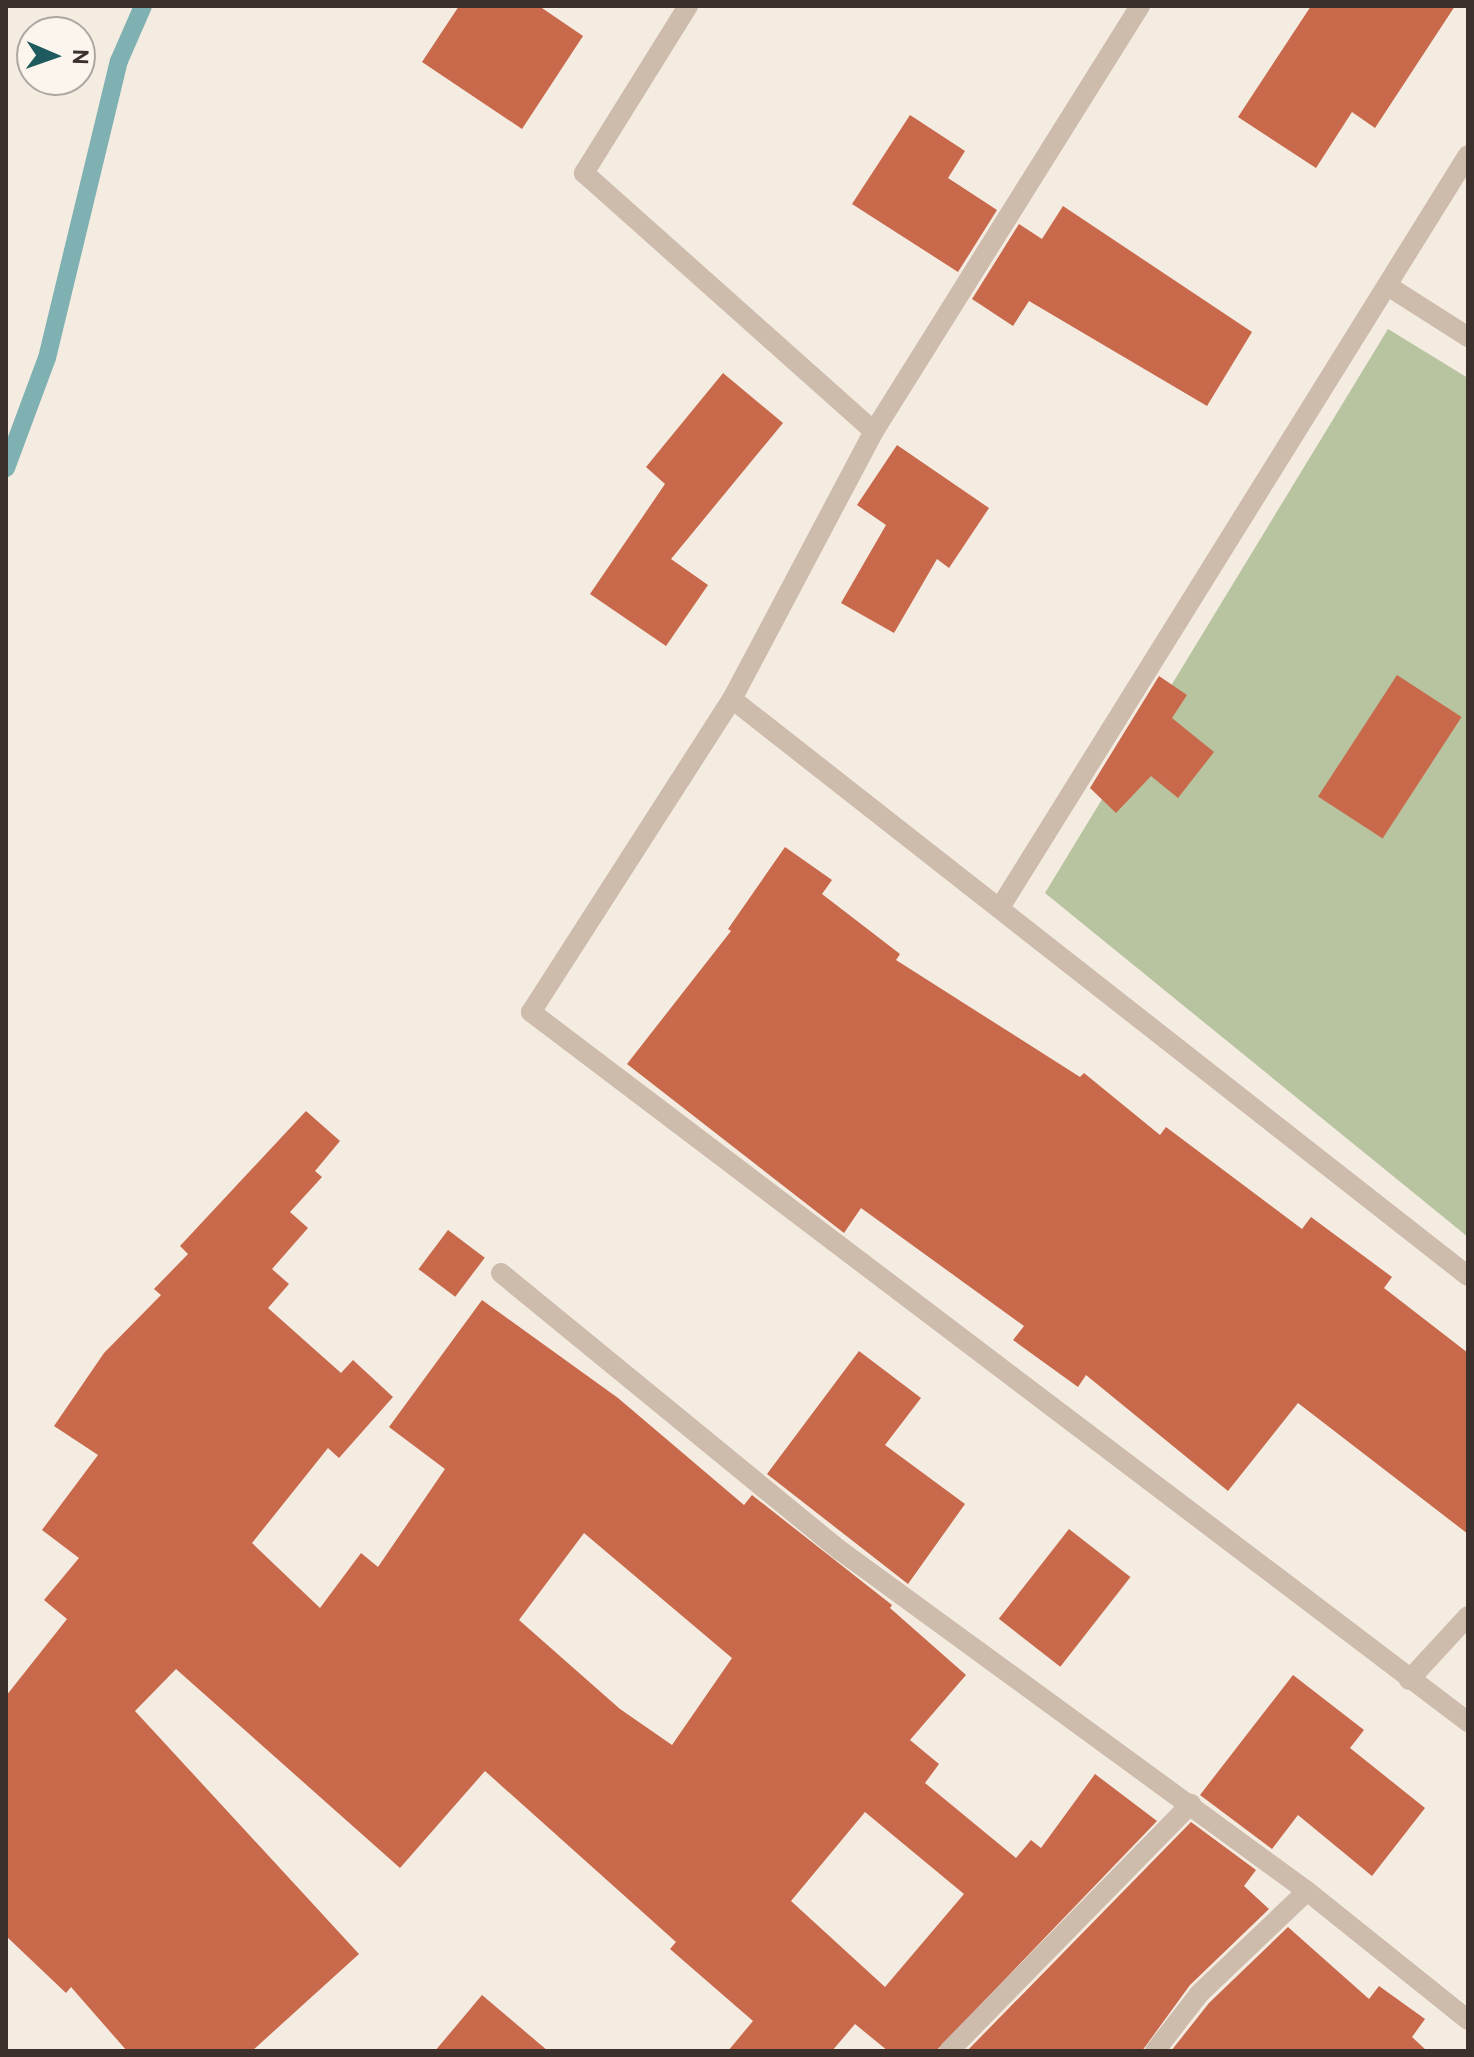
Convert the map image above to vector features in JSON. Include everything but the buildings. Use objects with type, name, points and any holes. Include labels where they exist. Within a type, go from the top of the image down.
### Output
[{"type":"street","points":[[688,6],[584,173],[874,431]]},
{"type":"street","points":[[1140,6],[874,431],[732,699],[531,1012],[1468,1722]]},
{"type":"street","points":[[1001,906],[1468,155]]},
{"type":"street","points":[[1388,286],[1468,337]]},
{"type":"street","points":[[732,699],[1001,906],[1468,1276]]},
{"type":"street","points":[[501,1273],[841,1551],[1191,1804],[1307,1891],[1468,2020]]},
{"type":"street","points":[[1409,1680],[1468,1616]]},
{"type":"street","points":[[949,2051],[1191,1804]]},
{"type":"street","points":[[1155,2051],[1199,1994],[1307,1891]]},
{"type":"green space","points":[[1388,329],[1468,378],[1468,1237],[1045,893]]},
{"type":"waterway","points":[[6,468],[47,358],[119,61],[143,6]]}]
